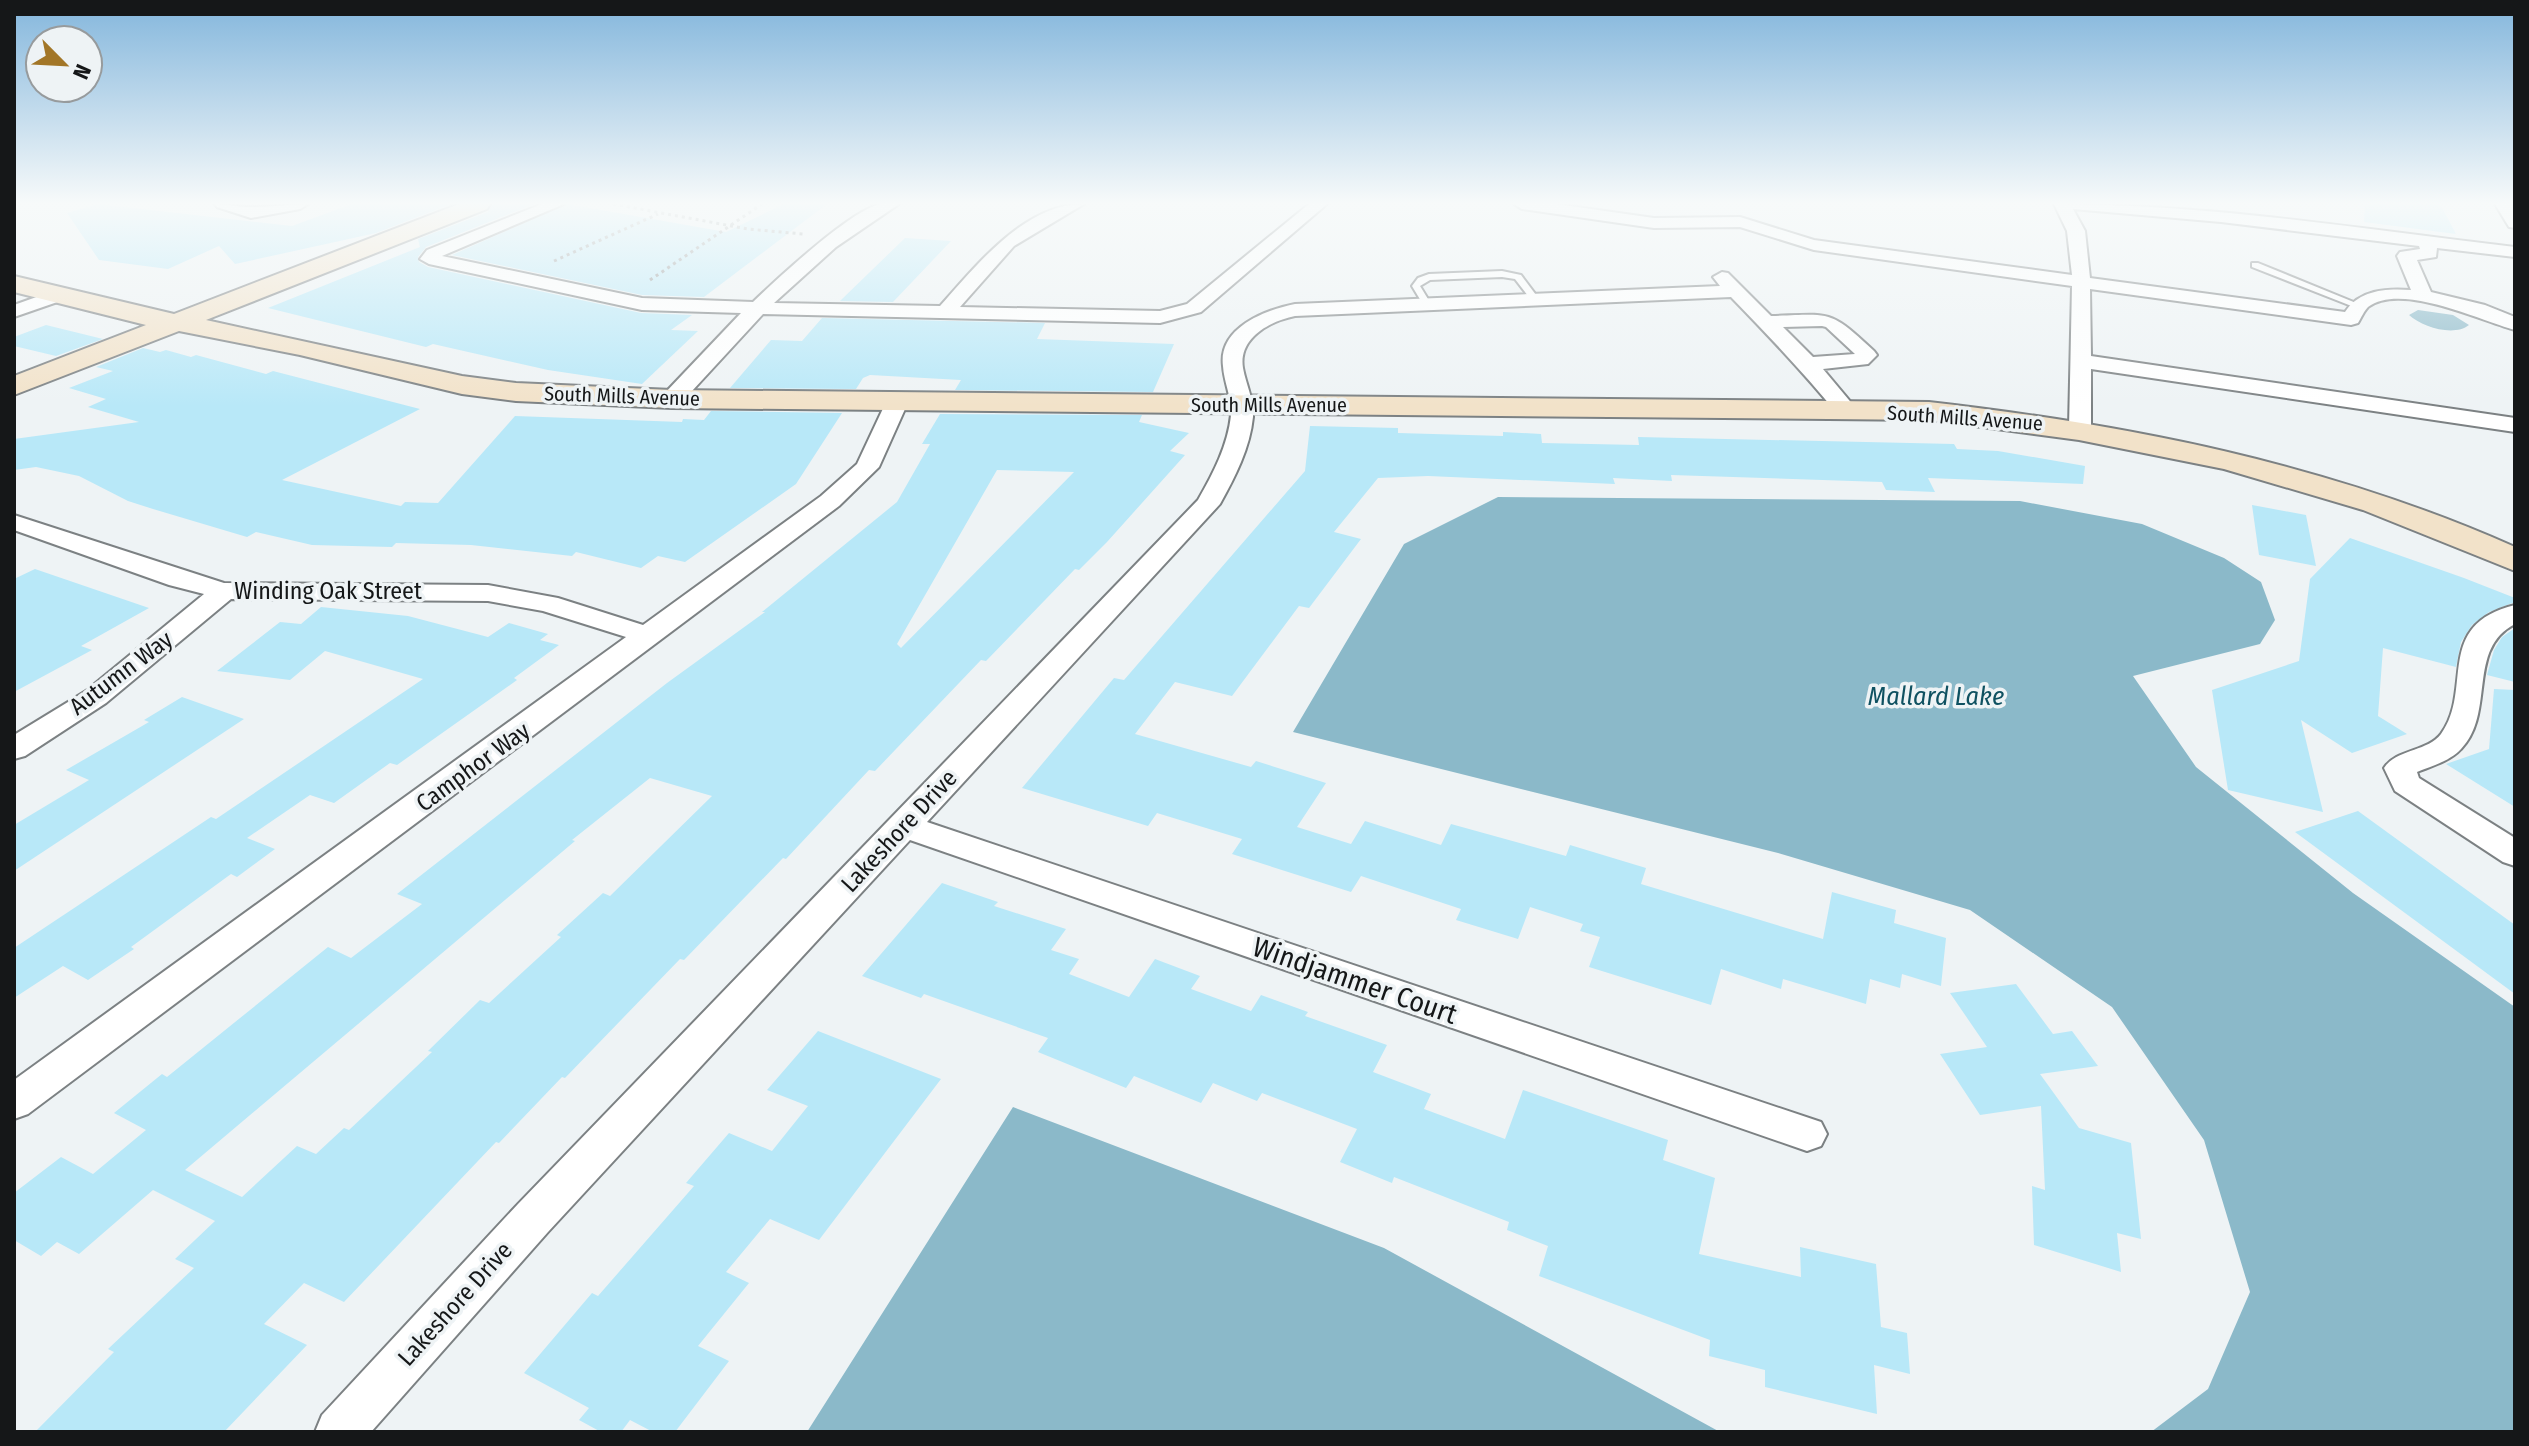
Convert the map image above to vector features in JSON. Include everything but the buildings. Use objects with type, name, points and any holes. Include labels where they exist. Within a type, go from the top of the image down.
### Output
[{"type":"street","points":[[14,386],[307,271]]},
{"type":"street","points":[[488,271],[642,304],[757,309],[1176,315],[1194,308],[1238,271]]},
{"type":"street","points":[[672,399],[757,309],[800,271]]},
{"type":"street","points":[[946,311],[982,271]]},
{"type":"street","points":[[2010,271],[2351,319],[2357,305],[2364,299],[2393,294],[2423,296],[2479,309],[2515,324]]},
{"type":"street","points":[[2080,428],[2081,271]]},
{"type":"street","points":[[2413,271],[2423,296]]},
{"type":"street","name":"South Mills Avenue","points":[[14,284],[124,312],[181,321],[462,385],[516,392],[672,399],[1929,411],[2080,428],[2193,451],[2293,477],[2426,522],[2515,560]]},
{"type":"street","name":"Lakeshore Drive","points":[[339,1432],[533,1218],[1208,504],[1230,466],[1242,406],[1232,357],[1236,344],[1272,314],[1295,310],[1535,299],[1728,284],[1808,364],[1848,412]]},
{"type":"street","points":[[14,311],[59,295]]},
{"type":"street","points":[[1763,322],[1824,320],[1833,323],[1867,355],[1861,360],[1808,364]]},
{"type":"street","points":[[2081,361],[2515,425]]},
{"type":"street","name":"Camphor Way","points":[[14,1102],[575,692],[830,501],[867,467],[898,400]]},
{"type":"street","name":"Winding Oak Street","points":[[14,522],[178,579],[224,591],[488,593],[548,604],[648,635]]},
{"type":"street","name":"Autumn Way","points":[[14,749],[108,688],[224,591]]},
{"type":"street","points":[[2515,613],[2487,626],[2475,648],[2461,725],[2452,742],[2400,768],[2406,784],[2515,854]]},
{"type":"street","name":"Windjammer Court","points":[[904,826],[1807,1134]]},
{"type":"lane","points":[[2272,271],[2357,305]]},
{"type":"path","points":[[649,281],[662,271]]},
{"type":"water","points":[[2418,310],[2453,315],[2469,325],[2455,330],[2430,327],[2409,315]]},
{"type":"water","name":"Mallard Lake","points":[[1498,497],[2020,501],[2142,524],[2224,558],[2261,582],[2275,620],[2260,644],[2133,676],[2196,767],[2353,893],[2515,1007],[2515,1432],[2151,1432],[2208,1389],[2250,1292],[2204,1140],[2112,1007],[1970,910],[1778,853],[1293,732],[1404,544]]},
{"type":"water","points":[[1013,1107],[1384,1248],[1720,1432],[807,1432]]}]
